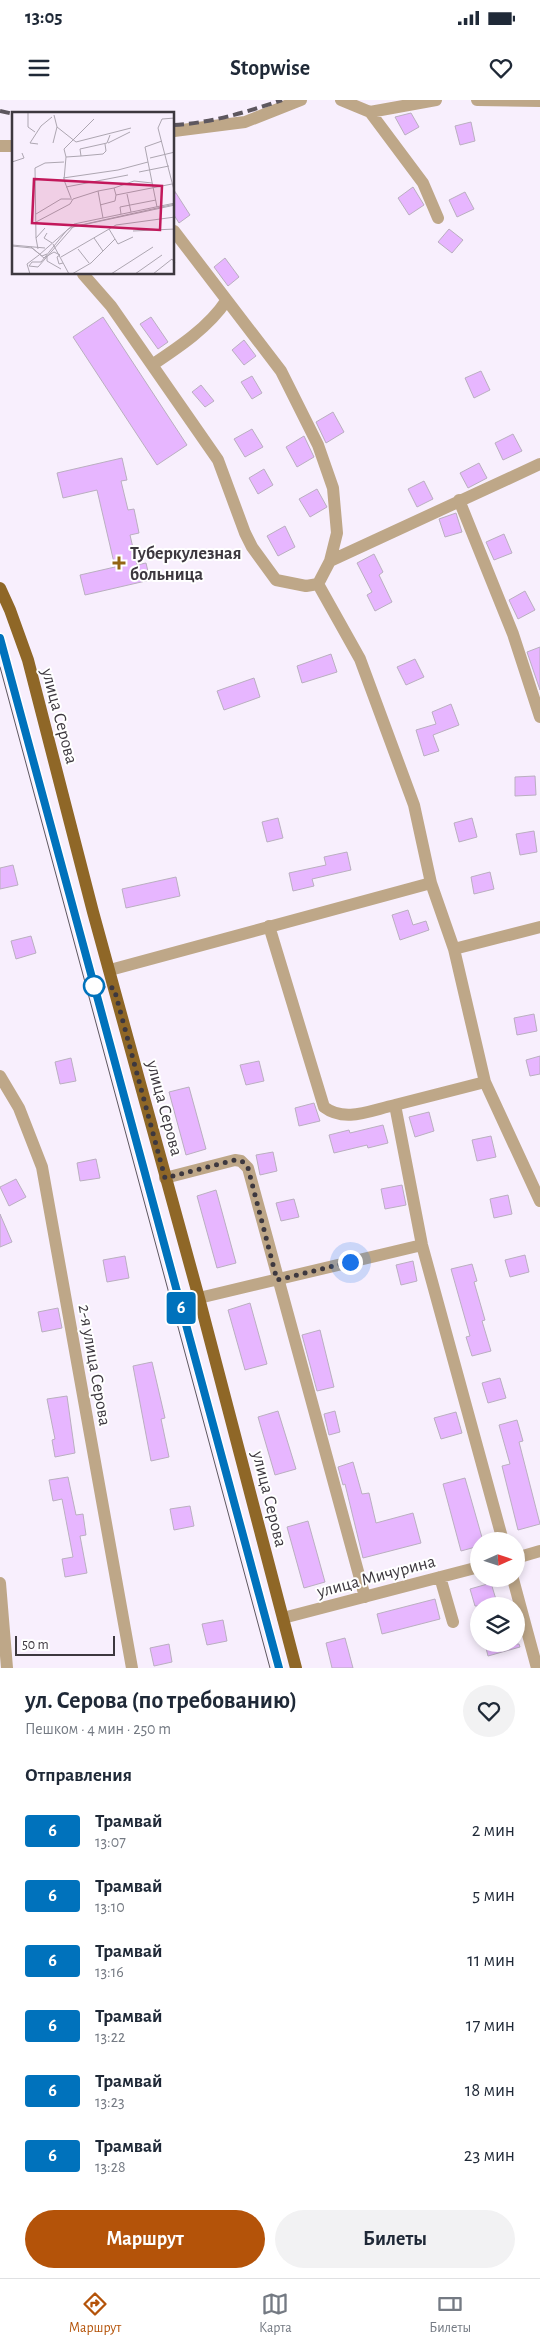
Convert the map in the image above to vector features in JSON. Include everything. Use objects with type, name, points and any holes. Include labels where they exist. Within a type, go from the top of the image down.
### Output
[{"type":"main road","name":"улица Серова","points":[[0,588],[28,660],[165,1178],[200,1298],[296,1668]]},
{"type":"street","points":[[175,131],[245,122],[301,100]]},
{"type":"street","points":[[341,100],[370,112],[423,183],[438,218]]},
{"type":"street","points":[[370,112],[436,100]]},
{"type":"street","points":[[476,100],[540,101]]},
{"type":"street","points":[[175,232],[281,371],[318,445],[333,488],[337,532],[330,561],[318,584]]},
{"type":"street","points":[[84,275],[111,306],[218,460],[238,517],[252,547],[266,567],[276,580],[306,586],[318,584]]},
{"type":"street","points":[[152,365],[218,314],[226,301]]},
{"type":"street","points":[[330,561],[458,500],[540,464]]},
{"type":"street","points":[[458,500],[513,634],[540,716]]},
{"type":"street","points":[[318,584],[360,659],[414,805],[431,883],[454,949],[485,1082],[540,1201]]},
{"type":"street","points":[[110,970],[431,883]]},
{"type":"street","points":[[270,926],[324,1107],[332,1113],[345,1116],[485,1082]]},
{"type":"street","points":[[454,949],[540,927]]},
{"type":"street","name":"2-я улица Серова","points":[[0,1076],[19,1108],[42,1167],[132,1668]]},
{"type":"street","points":[[395,1105],[422,1245],[500,1532]]},
{"type":"street","points":[[165,1178],[235,1160],[242,1161],[248,1168],[365,1597]]},
{"type":"street","points":[[200,1298],[422,1245]]},
{"type":"street","points":[[525,1556],[540,1552]]},
{"type":"street","name":"улица Мичурина","points":[[283,1618],[470,1570]]},
{"type":"street","points":[[440,1578],[453,1622]]},
{"type":"street","points":[[0,1583],[7,1668]]},
{"type":"street","points":[[515,1588],[536,1668]]},
{"type":"building","points":[[411,113],[419,127],[405,135],[395,117]]},
{"type":"building","points":[[471,122],[475,141],[460,145],[455,126]]},
{"type":"building","points":[[413,187],[424,205],[409,215],[398,198]]},
{"type":"building","points":[[175,192],[190,215],[179,223],[175,217]]},
{"type":"building","points":[[465,192],[474,209],[457,217],[449,200]]},
{"type":"building","points":[[449,229],[463,240],[452,253],[438,242]]},
{"type":"building","points":[[225,258],[239,277],[228,286],[214,267]]},
{"type":"building","points":[[103,317],[187,445],[157,465],[73,337]]},
{"type":"building","points":[[151,317],[168,342],[158,349],[140,324]]},
{"type":"building","points":[[244,340],[256,356],[244,365],[232,350]]},
{"type":"building","points":[[481,371],[490,390],[474,398],[465,378]]},
{"type":"building","points":[[252,376],[262,393],[252,399],[241,382]]},
{"type":"building","points":[[201,385],[214,401],[205,407],[192,392]]},
{"type":"building","points":[[333,412],[344,432],[326,443],[316,422]]},
{"type":"building","points":[[252,429],[263,447],[245,457],[234,439]]},
{"type":"building","points":[[513,434],[522,451],[503,460],[495,443]]},
{"type":"building","points":[[304,436],[314,457],[297,467],[286,447]]},
{"type":"building","points":[[122,458],[127,480],[121,481],[128,510],[134,509],[139,533],[130,535],[137,565],[146,563],[150,580],[85,595],[80,575],[115,567],[97,490],[63,498],[57,473]]},
{"type":"building","points":[[479,463],[487,478],[468,488],[460,473]]},
{"type":"building","points":[[264,469],[273,485],[258,494],[249,478]]},
{"type":"building","points":[[424,481],[433,499],[417,507],[408,489]]},
{"type":"building","points":[[317,489],[327,507],[310,517],[299,499]]},
{"type":"building","points":[[456,513],[462,532],[445,537],[439,519]]},
{"type":"building","points":[[285,526],[295,547],[278,556],[267,536]]},
{"type":"building","points":[[504,534],[512,553],[494,560],[486,542]]},
{"type":"building","points":[[374,554],[383,572],[379,575],[392,602],[375,611],[367,595],[372,592],[357,563]]},
{"type":"building","points":[[525,591],[535,610],[518,619],[509,600]]},
{"type":"building","points":[[540,647],[540,690],[527,652]]},
{"type":"building","points":[[331,654],[337,672],[302,683],[297,666]]},
{"type":"building","points":[[415,659],[424,677],[406,685],[397,667]]},
{"type":"building","points":[[254,678],[260,697],[224,710],[217,691]]},
{"type":"building","points":[[451,704],[459,725],[433,735],[439,751],[424,756],[416,730],[436,724],[432,712]]},
{"type":"building","points":[[535,776],[536,795],[515,796],[515,777]]},
{"type":"building","points":[[278,818],[283,838],[267,842],[262,822]]},
{"type":"building","points":[[472,818],[477,837],[459,842],[454,823]]},
{"type":"building","points":[[534,831],[537,852],[520,855],[516,834]]},
{"type":"building","points":[[347,852],[351,870],[312,879],[314,886],[293,891],[289,873],[326,865],[324,857]]},
{"type":"building","points":[[13,865],[18,885],[0,889],[0,868]]},
{"type":"building","points":[[490,872],[494,889],[474,894],[471,877]]},
{"type":"building","points":[[176,877],[180,896],[126,908],[122,889]]},
{"type":"building","points":[[408,910],[413,925],[426,921],[429,930],[400,940],[392,915]]},
{"type":"building","points":[[31,936],[36,953],[16,959],[11,941]]},
{"type":"building","points":[[534,1014],[537,1031],[517,1035],[514,1018]]},
{"type":"building","points":[[540,1056],[540,1074],[530,1076],[526,1060]]},
{"type":"building","points":[[71,1058],[76,1081],[60,1084],[55,1062]]},
{"type":"building","points":[[259,1061],[264,1081],[246,1085],[240,1065]]},
{"type":"building","points":[[189,1087],[206,1149],[186,1155],[169,1092]]},
{"type":"building","points":[[314,1103],[320,1121],[299,1126],[295,1108]]},
{"type":"building","points":[[429,1112],[434,1131],[415,1137],[409,1117]]},
{"type":"building","points":[[383,1125],[388,1143],[368,1148],[367,1145],[334,1153],[329,1135],[349,1130],[350,1133]]},
{"type":"building","points":[[491,1136],[496,1157],[477,1161],[472,1140]]},
{"type":"building","points":[[273,1152],[277,1171],[260,1175],[256,1155]]},
{"type":"building","points":[[96,1159],[100,1178],[80,1181],[77,1163]]},
{"type":"building","points":[[16,1179],[26,1197],[9,1206],[0,1187]]},
{"type":"building","points":[[402,1185],[406,1205],[385,1209],[381,1189]]},
{"type":"building","points":[[216,1190],[236,1263],[217,1268],[197,1196]]},
{"type":"building","points":[[508,1195],[512,1214],[494,1218],[490,1199]]},
{"type":"building","points":[[294,1199],[299,1217],[281,1221],[276,1203]]},
{"type":"building","points":[[0,1214],[12,1242],[0,1247]]},
{"type":"building","points":[[525,1255],[529,1272],[510,1277],[505,1260]]},
{"type":"building","points":[[125,1256],[129,1278],[107,1282],[103,1260]]},
{"type":"building","points":[[413,1261],[417,1281],[401,1285],[396,1265]]},
{"type":"building","points":[[472,1264],[477,1281],[474,1282],[485,1320],[482,1321],[491,1351],[472,1356],[466,1337],[470,1336],[451,1269]]},
{"type":"building","points":[[250,1303],[267,1364],[245,1370],[228,1310]]},
{"type":"building","points":[[58,1308],[62,1328],[42,1332],[38,1312]]},
{"type":"building","points":[[320,1330],[334,1387],[317,1391],[302,1335]]},
{"type":"building","points":[[152,1362],[165,1418],[161,1419],[169,1457],[151,1461],[133,1366]]},
{"type":"building","points":[[500,1378],[506,1398],[488,1403],[482,1383]]},
{"type":"building","points":[[67,1396],[75,1453],[55,1457],[52,1440],[55,1439],[47,1399]]},
{"type":"building","points":[[278,1411],[296,1469],[275,1475],[258,1417]]},
{"type":"building","points":[[335,1411],[340,1432],[329,1435],[324,1414]]},
{"type":"building","points":[[456,1412],[462,1433],[441,1439],[434,1418]]},
{"type":"building","points":[[517,1420],[523,1441],[519,1442],[540,1524],[518,1530],[502,1466],[510,1464],[499,1425]]},
{"type":"building","points":[[353,1462],[362,1494],[369,1493],[376,1523],[413,1513],[421,1543],[363,1558],[345,1484],[343,1485],[338,1467]]},
{"type":"building","points":[[68,1477],[76,1515],[83,1514],[86,1535],[80,1536],[87,1573],[65,1577],[62,1559],[73,1557],[62,1499],[53,1501],[49,1480]]},
{"type":"building","points":[[465,1478],[480,1532],[470,1532],[470,1548],[461,1551],[443,1484]]},
{"type":"building","points":[[190,1506],[194,1526],[174,1530],[170,1509]]},
{"type":"building","points":[[308,1521],[325,1582],[304,1588],[287,1527]]},
{"type":"building","points":[[493,1588],[495,1597],[472,1597],[470,1589]]},
{"type":"building","points":[[435,1599],[440,1619],[382,1634],[377,1614]]},
{"type":"building","points":[[223,1620],[227,1641],[207,1645],[202,1624]]},
{"type":"building","points":[[345,1638],[353,1668],[332,1668],[326,1643]]},
{"type":"building","points":[[169,1644],[172,1662],[154,1666],[150,1648]]},
{"type":"building","points":[[487,1652],[502,1652],[488,1656]]},
{"type":"tram line","points":[[0,638],[279,1668]]},
{"type":"tram line","name":"6","points":[[0,638],[279,1668]]},
{"type":"tram line","points":[[0,667],[270,1668]]},
{"type":"railway","points":[[175,125],[202,122],[229,116],[282,100]]},
{"type":"railway","points":[[0,111],[12,114]]},
{"type":"place","name":"Туберкулезная больница","points":[[119,563]]},
{"type":"route","points":[[94,986],[114,988],[165,1178],[235,1160],[242,1161],[248,1168],[277,1280],[350,1262]]}]
